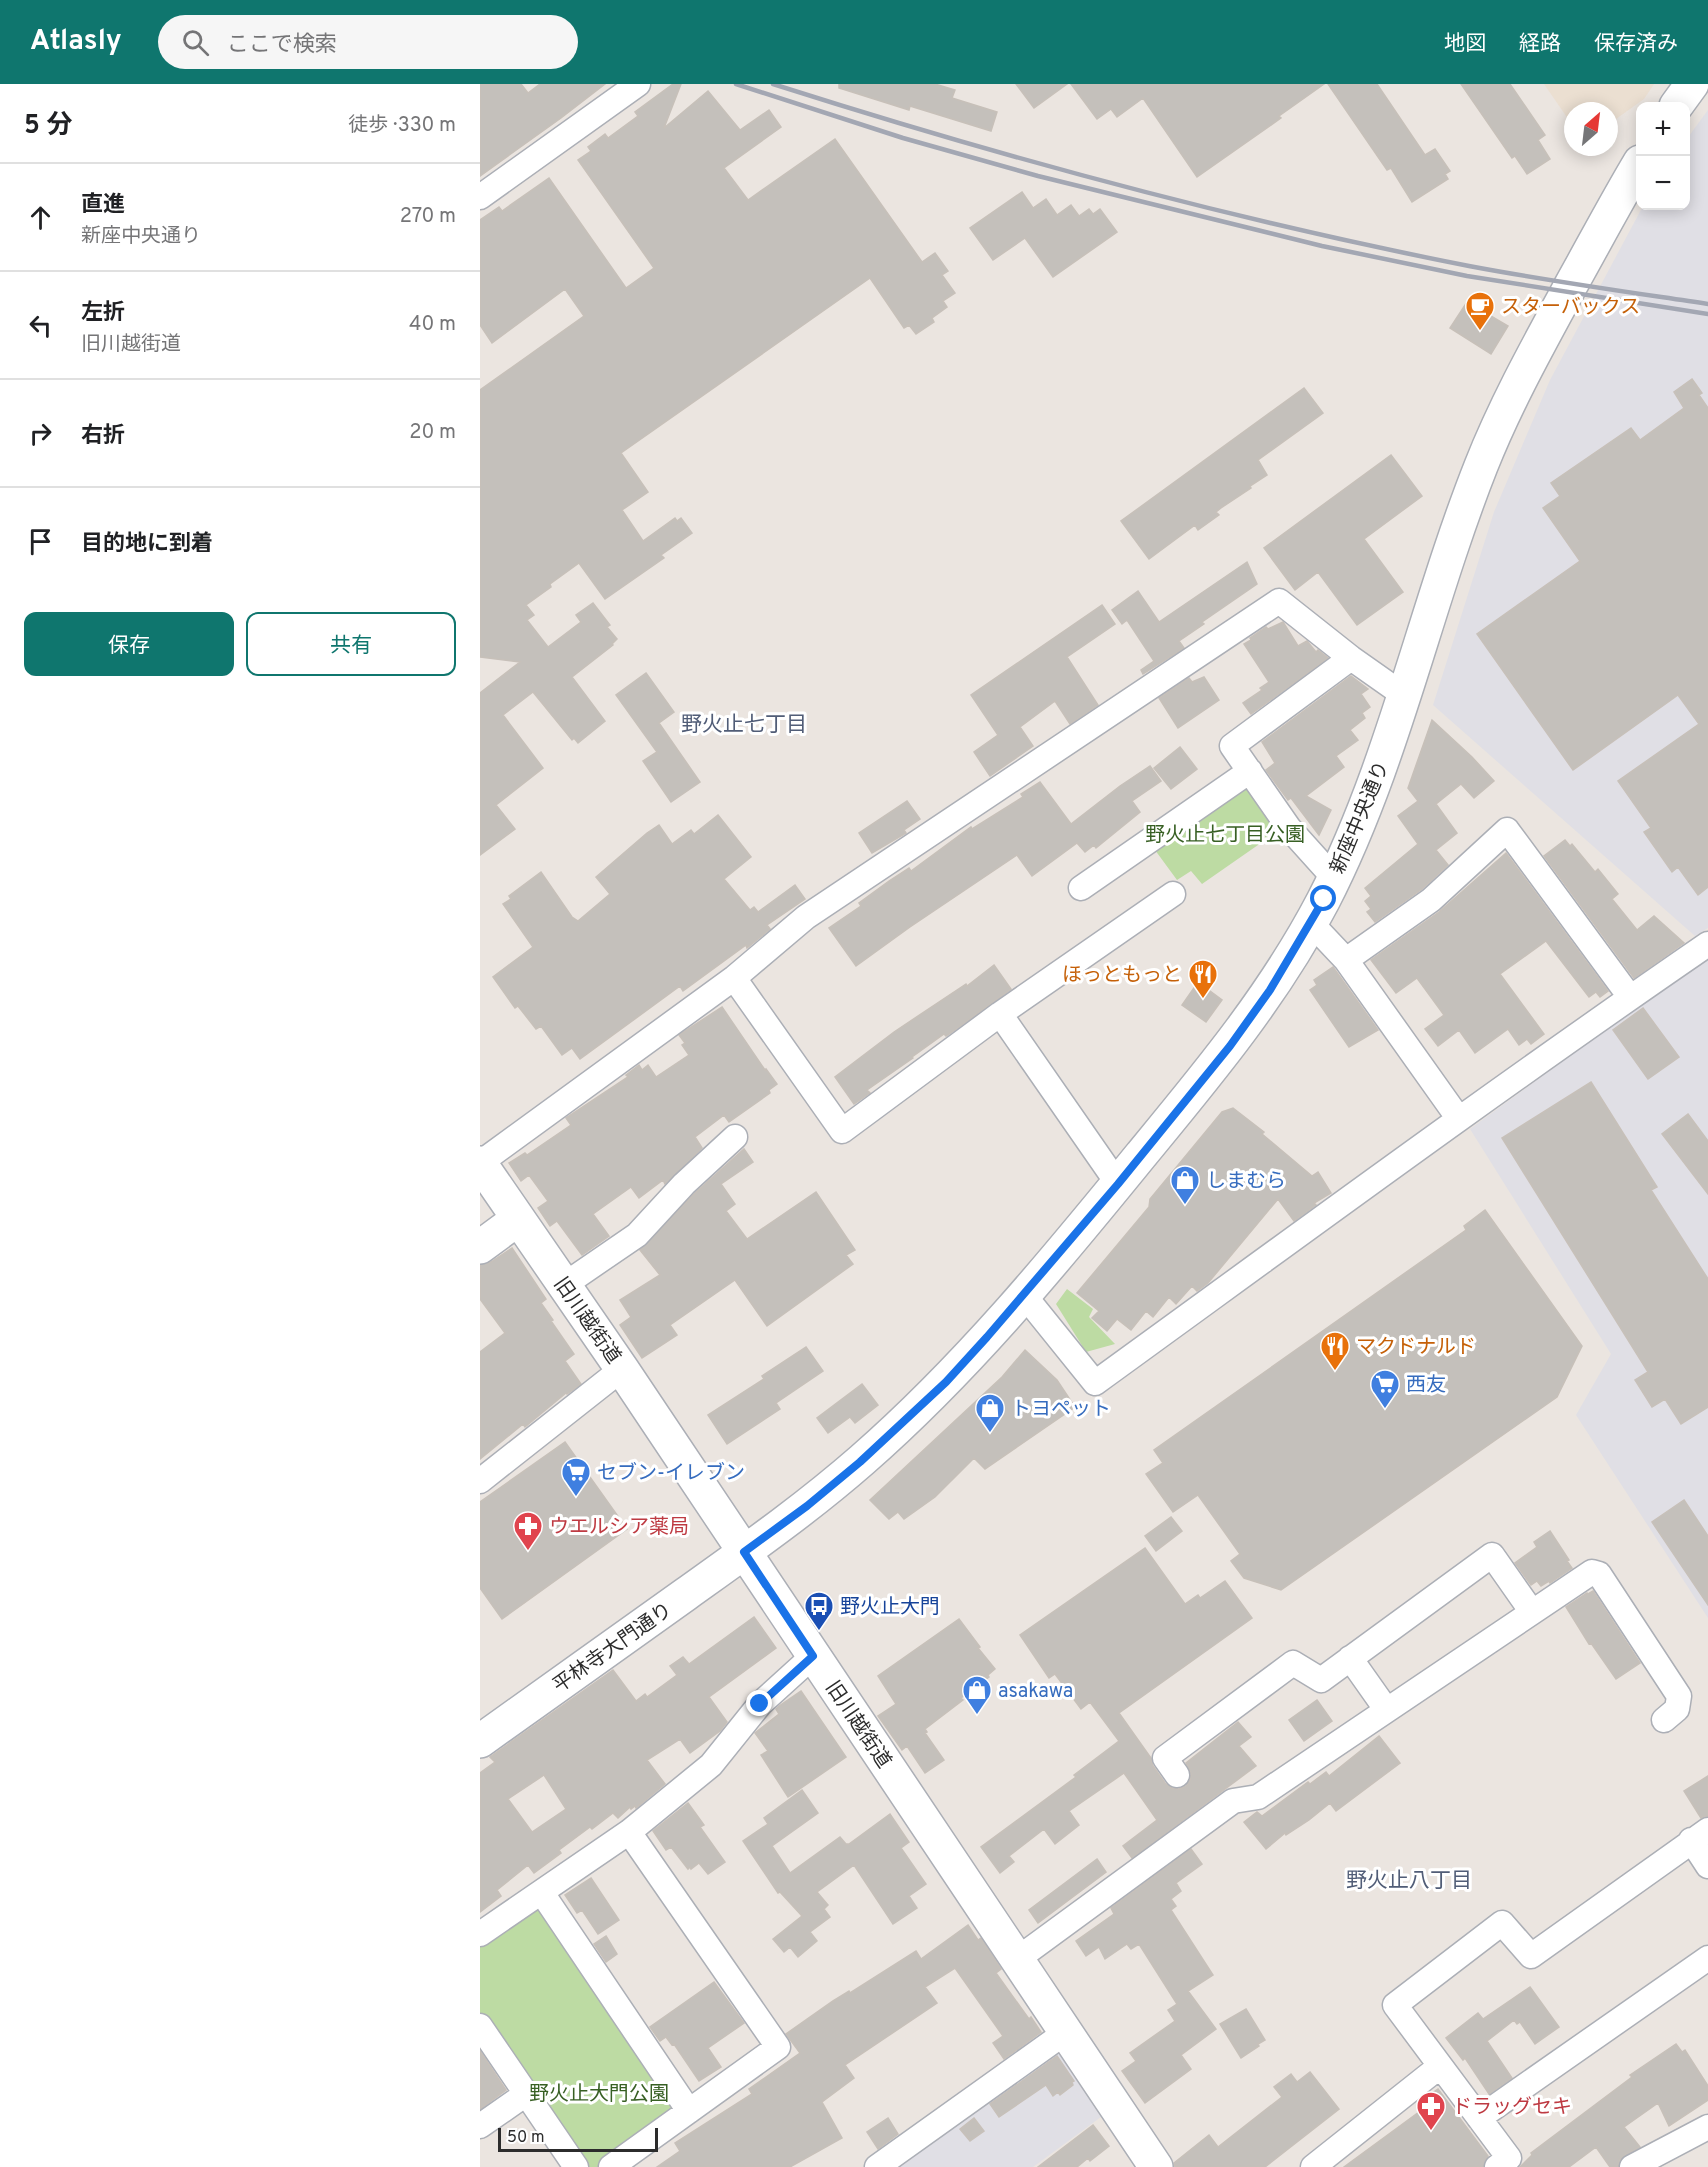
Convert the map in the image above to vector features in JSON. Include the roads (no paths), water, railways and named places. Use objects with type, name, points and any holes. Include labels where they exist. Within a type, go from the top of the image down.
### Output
[{"type":"street","points":[[480,196],[638,84]]},
{"type":"street","points":[[1679,102],[1692,84]]},
{"type":"street","name":"新座中央通り","points":[[744,1552],[807,1506],[905,1422],[946,1382],[1024,1295],[1118,1184],[1230,1046],[1270,990],[1311,923],[1359,825],[1405,696],[1482,463],[1542,339],[1636,171]]},
{"type":"street","points":[[480,1163],[734,978],[806,916],[1279,602],[1351,658],[1405,696]]},
{"type":"street","points":[[1334,878],[1289,828],[1232,746],[1351,658]]},
{"type":"street","points":[[1081,888],[1250,771]]},
{"type":"street","points":[[1346,960],[1431,900],[1507,830],[1630,997]]},
{"type":"street","points":[[734,978],[842,1131],[1000,1014],[1173,894]]},
{"type":"street","points":[[1311,923],[1346,960],[1459,1119]]},
{"type":"street","points":[[1024,1295],[1095,1383],[1459,1119],[1630,997],[1699,951]]},
{"type":"street","points":[[1000,1014],[1118,1184]]},
{"type":"street","points":[[564,1285],[637,1235],[684,1184],[735,1137]]},
{"type":"street","name":"旧川越街道","points":[[480,1163],[622,1369],[1156,2167]]},
{"type":"street","points":[[480,1247],[518,1219]]},
{"type":"street","points":[[480,1482],[622,1369]]},
{"type":"street","name":"平林寺大門通り","points":[[480,1741],[744,1552]]},
{"type":"street","points":[[1178,1775],[1165,1758],[1293,1663],[1321,1680],[1492,1555],[1532,1612]]},
{"type":"street","points":[[1016,1960],[1233,1801],[1258,1797],[1592,1572],[1599,1574],[1679,1696],[1677,1709],[1664,1720]]},
{"type":"street","points":[[480,1934],[629,1832],[711,1765],[760,1704],[813,1656]]},
{"type":"street","points":[[1350,1658],[1386,1709]]},
{"type":"street","points":[[611,2167],[778,2047],[629,1832]]},
{"type":"street","points":[[1497,2167],[1509,2158],[1395,2005],[1502,1923],[1531,1956],[1700,1835],[1708,1866]]},
{"type":"street","points":[[542,1893],[689,2111]]},
{"type":"street","points":[[1479,2118],[1708,1958]]},
{"type":"street","points":[[480,2026],[576,2167]]},
{"type":"street","points":[[877,2167],[1066,2032]]},
{"type":"street","points":[[1313,2167],[1439,2067]]},
{"type":"street","points":[[480,2126],[526,2094]]},
{"type":"street","points":[[1632,2167],[1708,2127]]},
{"type":"railway","points":[[736,84],[903,138],[1038,176],[1322,246],[1467,276],[1708,314]]},
{"type":"railway","points":[[773,84],[1032,162],[1293,228],[1469,266],[1708,304]]},
{"type":"place","name":"スターバックス","points":[[1480,332]]},
{"type":"place","name":"ほっともっと","points":[[1203,1000]]},
{"type":"place","name":"しまむら","points":[[1185,1206]]},
{"type":"place","name":"マクドナルド","points":[[1335,1372]]},
{"type":"place","name":"西友","points":[[1385,1410]]},
{"type":"place","name":"トヨペット","points":[[990,1434]]},
{"type":"place","name":"セブン-イレブン","points":[[576,1498]]},
{"type":"place","name":"ウエルシア薬局","points":[[528,1552]]},
{"type":"place","name":"野火止大門","points":[[819,1632]]},
{"type":"place","name":"asakawa","points":[[977,1716]]},
{"type":"place","name":"ドラッグセキ","points":[[1431,2132]]},
{"type":"district","name":"野火止七丁目","points":[[744,724]]},
{"type":"district","name":"野火止八丁目","points":[[1409,1880]]},
{"type":"park label","name":"野火止七丁目公園","points":[[1225,834]]},
{"type":"park label","name":"野火止大門公園","points":[[599,2093]]}]
